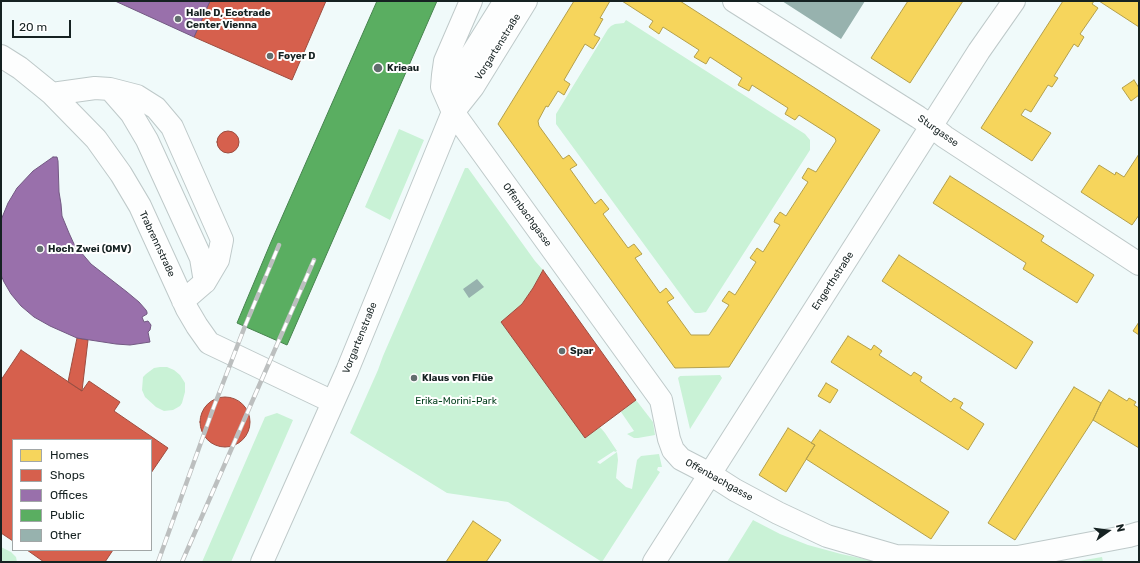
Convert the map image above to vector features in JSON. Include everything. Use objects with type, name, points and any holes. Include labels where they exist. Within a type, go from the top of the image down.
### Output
[{"type":"street","name":"Offenbachgasse","points":[[471,1],[445,61],[442,75],[442,87],[453,112],[661,400],[669,439],[673,450],[681,459],[778,513],[827,536],[896,556],[943,558],[1018,557],[1139,533]]},
{"type":"street","name":"Vorgartenstraße","points":[[262,562],[348,367],[453,112],[458,76],[505,1]]},
{"type":"street","name":"Vorgartenstraße","points":[[453,112],[473,87],[526,1]]},
{"type":"street","name":"Sturgasse","points":[[734,1],[931,126],[945,137],[1139,264]]},
{"type":"street","name":"Engerthstraße","points":[[654,562],[979,51],[1014,1]]},
{"type":"street","name":"Trabrennstraße","points":[[1,56],[20,68],[52,94],[96,139],[121,174],[140,206],[183,301],[197,326],[209,343],[333,402]]},
{"type":"street","points":[[52,94],[95,88],[110,89],[131,113],[147,140],[201,258],[205,282],[183,301]]},
{"type":"green space","points":[[626,20],[805,134],[810,140],[810,150],[706,312],[695,313],[692,310],[556,124],[556,114],[608,29],[615,24],[624,23]]},
{"type":"green space","points":[[399,129],[424,140],[390,220],[365,207]]},
{"type":"green space","name":"Erika-Morini-Park","points":[[465,168],[468,168],[543,270],[522,304],[501,322],[586,437],[600,427],[605,433],[617,451],[614,451],[597,462],[600,464],[617,452],[618,460],[616,478],[626,487],[632,489],[637,460],[641,456],[659,454],[662,467],[658,467],[657,470],[660,472],[602,562],[508,502],[447,493],[350,433]]},
{"type":"green space","points":[[167,367],[174,370],[180,375],[185,383],[185,392],[182,403],[173,410],[164,411],[156,407],[145,397],[142,390],[143,377],[154,368]]},
{"type":"green space","points":[[720,375],[722,378],[690,429],[678,378],[680,376]]},
{"type":"green space","points":[[636,400],[653,422],[655,435],[634,438],[627,434],[634,431],[621,412]]},
{"type":"green space","points":[[277,413],[293,420],[231,562],[202,562],[265,417]]},
{"type":"green space","points":[[753,520],[780,534],[808,545],[879,562],[727,562]]},
{"type":"green space","points":[[1,547],[11,552],[16,557],[17,562],[1,562]]},
{"type":"green space","points":[[1102,557],[1103,562],[1073,562]]},
{"type":"building: Homes","points":[[574,1],[610,1],[600,18],[603,19],[594,35],[600,38],[593,49],[585,44],[564,80],[570,84],[564,95],[558,91],[548,107],[546,106],[538,121],[539,126],[563,159],[569,155],[577,165],[570,169],[595,204],[601,199],[609,209],[603,214],[628,248],[634,244],[642,254],[635,258],[660,293],[666,288],[674,298],[667,302],[691,335],[709,335],[729,305],[722,301],[729,291],[735,295],[756,262],[750,258],[757,248],[763,252],[780,225],[774,222],[775,219],[780,212],[786,216],[808,182],[802,178],[808,168],[816,172],[836,141],[835,138],[799,115],[795,120],[785,114],[788,108],[752,85],[749,91],[738,85],[742,78],[710,57],[706,64],[694,57],[699,50],[663,27],[659,34],[649,27],[653,21],[622,1],[680,1],[880,130],[729,367],[675,368],[498,124]]},
{"type":"building: Homes","points":[[908,1],[963,1],[910,83],[871,58]]},
{"type":"building: Homes","points":[[1063,1],[1094,1],[1092,4],[1098,8],[1080,34],[1084,37],[1078,47],[1074,44],[1054,76],[1058,78],[1052,87],[1048,85],[1031,112],[1025,109],[1021,115],[1051,133],[1032,161],[981,128]]},
{"type":"building: Homes","points":[[1099,1],[1139,1],[1139,27]]},
{"type":"building: Homes","points":[[1134,80],[1139,88],[1139,95],[1131,101],[1122,88]]},
{"type":"building: Homes","points":[[1139,154],[1139,215],[1132,225],[1081,192],[1099,165],[1115,175],[1116,172],[1124,177]]},
{"type":"building: Homes","points":[[950,176],[1044,236],[1041,241],[1094,275],[1077,303],[1023,269],[1026,263],[933,203]]},
{"type":"building: Homes","points":[[899,255],[1033,342],[1016,369],[882,281]]},
{"type":"building: Homes","points":[[1139,322],[1139,335],[1133,331]]},
{"type":"building: Homes","points":[[848,336],[871,350],[874,345],[882,351],[879,355],[911,376],[914,372],[922,377],[920,381],[951,402],[954,398],[963,403],[960,408],[984,424],[968,450],[831,362]]},
{"type":"building: Homes","points":[[826,383],[838,390],[830,403],[818,396]]},
{"type":"building: Homes","points":[[1074,387],[1101,403],[1093,420],[1015,540],[988,523]]},
{"type":"building: Homes","points":[[1109,390],[1127,401],[1129,398],[1136,402],[1134,405],[1139,408],[1139,448],[1093,420]]},
{"type":"building: Homes","points":[[788,428],[815,445],[786,492],[759,475]]},
{"type":"building: Homes","points":[[820,430],[949,512],[931,539],[806,459],[815,445],[811,443]]},
{"type":"building: Homes","points":[[473,521],[501,540],[486,562],[446,562]]},
{"type":"building: Shops","name":"Foyer D","points":[[210,1],[326,1],[292,80],[194,37]]},
{"type":"building: Shops","points":[[228,131],[236,134],[239,142],[236,150],[228,153],[220,150],[217,142],[220,134]]},
{"type":"building: Shops","name":"Spar","points":[[543,270],[636,400],[585,438],[501,322],[522,304]]},
{"type":"building: Shops","points":[[77,338],[88,340],[82,391],[68,382]]},
{"type":"building: Shops","points":[[21,350],[82,391],[89,381],[120,402],[114,411],[168,448],[152,472],[152,439],[12,439],[12,540],[1,533],[1,380]]},
{"type":"building: Shops","points":[[220,397],[230,397],[243,404],[250,417],[250,427],[243,440],[230,447],[220,447],[211,443],[204,436],[200,427],[200,417],[204,408],[211,401]]},
{"type":"building: Shops","points":[[28,551],[112,551],[105,562],[44,562]]},
{"type":"building: Offices","name":"Halle D, Ecotrade Center Vienna","points":[[115,1],[210,1],[194,37]]},
{"type":"building: Offices","name":"Hoch Zwei (OMV)","points":[[53,157],[57,157],[58,161],[59,192],[62,216],[74,244],[91,264],[139,302],[146,310],[147,314],[142,317],[144,322],[148,321],[151,325],[148,332],[150,342],[130,345],[77,338],[34,317],[21,306],[11,294],[4,282],[1,275],[1,220],[8,203],[17,188],[33,171]]},
{"type":"building: Public","points":[[377,1],[437,1],[287,345],[237,323]]},
{"type":"building: Other","points":[[782,1],[865,1],[841,39]]},
{"type":"building: Other","points":[[477,279],[484,287],[469,298],[463,289]]},
{"type":"railway","points":[[158,562],[213,409],[245,326],[279,245]]},
{"type":"railway","points":[[182,562],[314,260]]},
{"type":"place","name":"Halle D, Ecotrade Center Vienna","points":[[178,19]]},
{"type":"place","name":"Foyer D","points":[[270,56]]},
{"type":"place","name":"Krieau","points":[[378,68]]},
{"type":"place","name":"Hoch Zwei (OMV)","points":[[40,249]]},
{"type":"place","name":"Spar","points":[[562,351]]},
{"type":"place","name":"Klaus von Flüe","points":[[414,378]]}]
